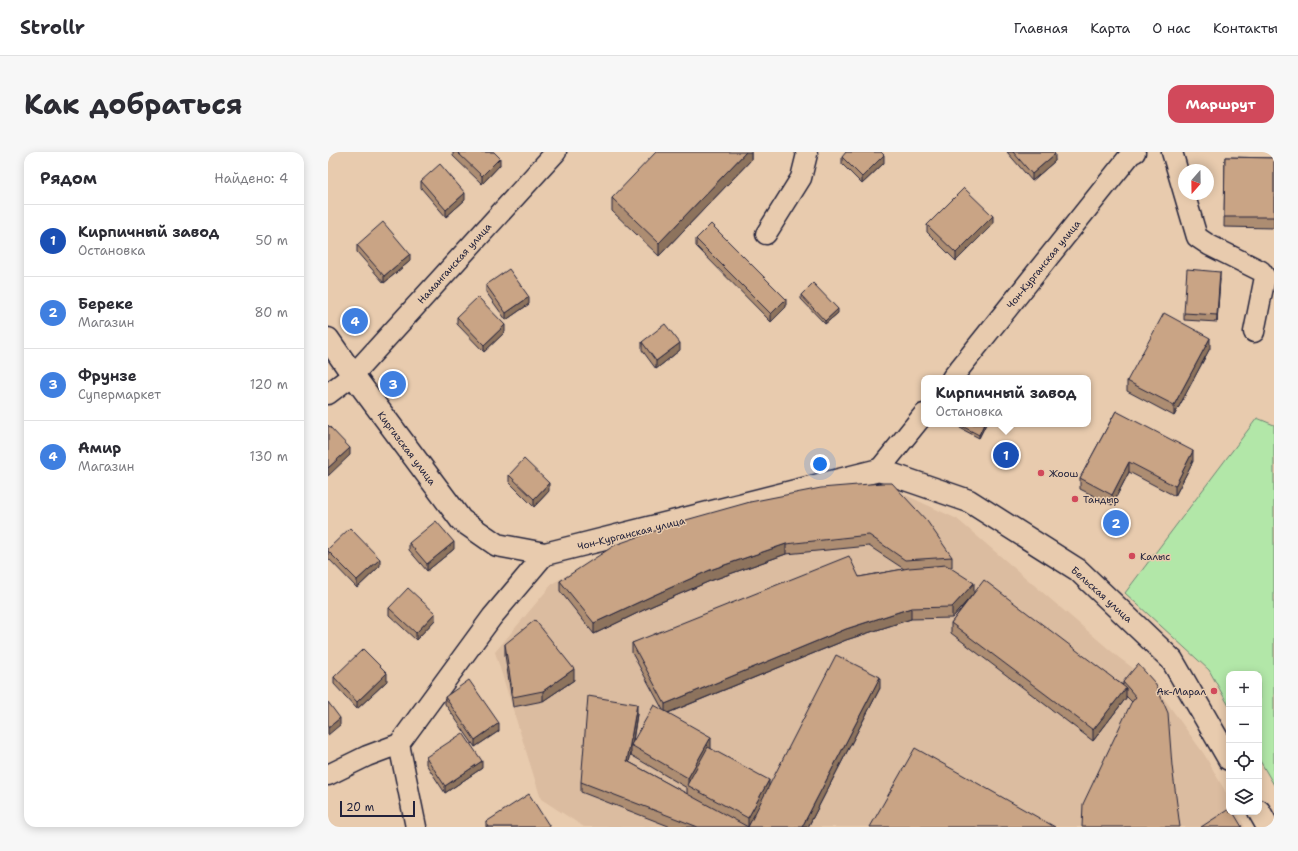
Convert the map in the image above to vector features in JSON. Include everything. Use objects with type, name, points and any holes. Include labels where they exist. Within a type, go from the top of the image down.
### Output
[{"type":"street","name":"Наманганская улица","points":[[353,375],[556,152]]},
{"type":"street","points":[[766,234],[801,178],[807,154],[806,152]]},
{"type":"street","name":"Чон-Курганская улица","points":[[954,375],[1131,154],[1135,152]]},
{"type":"street","points":[[1172,152],[1197,237],[1209,245],[1261,271],[1265,277],[1254,332]]},
{"type":"street","name":"Киргизская улица","points":[[328,339],[461,520],[497,545],[544,554]]},
{"type":"street","points":[[328,394],[353,375]]},
{"type":"street","points":[[879,470],[921,418]]},
{"type":"street","name":"Чон-Курганская улица","points":[[544,554],[879,470]]},
{"type":"street","name":"Бельская улица","points":[[879,470],[969,501],[1078,570],[1172,660],[1226,753]]},
{"type":"street","points":[[328,775],[367,756],[399,744],[492,618],[544,554]]},
{"type":"street","points":[[399,744],[416,827]]},
{"type":"street","points":[[1261,815],[1268,827]]},
{"type":"shaded area","points":[[895,490],[957,519],[1118,657],[1152,682],[1204,754],[1226,793],[1226,815],[1239,815],[1245,827],[584,827],[541,799],[495,652],[553,583],[624,544]]},
{"type":"green space","points":[[1257,418],[1274,425],[1274,785],[1262,764],[1262,671],[1226,671],[1226,701],[1209,670],[1125,593]]},
{"type":"building","points":[[457,152],[494,152],[500,158],[482,176]]},
{"type":"building","points":[[656,152],[746,152],[659,243],[612,198]]},
{"type":"building","points":[[846,152],[881,152],[884,155],[862,177],[842,157]]},
{"type":"building","points":[[1013,152],[1053,152],[1055,154],[1032,174]]},
{"type":"building","points":[[1225,157],[1274,158],[1274,217],[1224,217]]},
{"type":"building","points":[[440,164],[465,193],[446,210],[421,181]]},
{"type":"building","points":[[964,188],[993,216],[956,253],[927,225]]},
{"type":"building","points":[[383,222],[410,254],[384,276],[357,245]]},
{"type":"building","points":[[711,224],[786,299],[771,314],[696,239]]},
{"type":"building","points":[[509,269],[529,297],[506,313],[486,285]]},
{"type":"building","points":[[1187,269],[1220,272],[1217,315],[1184,313]]},
{"type":"building","points":[[813,283],[838,309],[825,321],[801,295]]},
{"type":"building","points":[[478,297],[505,325],[484,345],[457,317]]},
{"type":"building","points":[[1164,313],[1210,338],[1174,405],[1127,381]]},
{"type":"building","points":[[665,324],[680,343],[656,361],[642,342]]},
{"type":"building","points":[[1116,411],[1193,451],[1175,486],[1129,462],[1112,495],[1080,478]]},
{"type":"building","points":[[328,425],[350,448],[328,468]]},
{"type":"building","points":[[964,427],[983,427],[979,435]]},
{"type":"building","points":[[524,459],[549,483],[534,499],[509,475]]},
{"type":"building","points":[[892,483],[927,521],[952,557],[905,560],[869,535],[786,544],[710,570],[594,623],[560,581],[615,545],[686,520],[750,502],[821,488]]},
{"type":"building","points":[[436,521],[454,542],[427,564],[409,543]]},
{"type":"building","points":[[350,528],[380,559],[357,580],[328,551],[328,549]]},
{"type":"building","points":[[849,556],[859,577],[909,568],[946,565],[974,583],[952,607],[911,608],[846,629],[665,704],[632,643]]},
{"type":"building","points":[[984,580],[1126,688],[1093,730],[951,623]]},
{"type":"building","points":[[408,588],[435,613],[416,633],[389,608]]},
{"type":"building","points":[[535,620],[574,669],[543,691],[513,697],[505,644]]},
{"type":"building","points":[[363,649],[387,673],[357,702],[334,677]]},
{"type":"building","points":[[836,655],[880,677],[802,827],[748,827]]},
{"type":"building","points":[[1138,664],[1155,683],[1168,713],[1172,766],[1180,827],[1082,827],[1083,804],[1131,703],[1136,697],[1123,682]]},
{"type":"building","points":[[469,680],[499,723],[475,740],[445,697]]},
{"type":"building","points":[[588,696],[637,704],[627,761],[748,827],[698,827],[581,782]]},
{"type":"building","points":[[328,702],[340,718],[328,728]]},
{"type":"building","points":[[654,705],[711,737],[688,778],[631,745]]},
{"type":"building","points":[[463,733],[482,761],[445,786],[426,757]]},
{"type":"building","points":[[708,747],[769,780],[748,818],[687,785]]},
{"type":"building","points":[[915,748],[1055,827],[870,827]]},
{"type":"building","points":[[529,794],[550,827],[489,827],[486,822]]},
{"type":"building","points":[[1226,811],[1226,815],[1235,815],[1242,827],[1201,827]]},
{"type":"place","name":"Амир","points":[[355,321]]},
{"type":"place","name":"Фрунзе","points":[[393,384]]},
{"type":"place","name":"Кирпичный завод","points":[[1006,455]]},
{"type":"place","name":"Жоош","points":[[1041,473]]},
{"type":"place","name":"Тандыр","points":[[1075,499]]},
{"type":"place","name":"Береке","points":[[1116,523]]},
{"type":"place","name":"Калыс","points":[[1132,556]]},
{"type":"place","name":"Ак-Марал","points":[[1214,691]]}]
